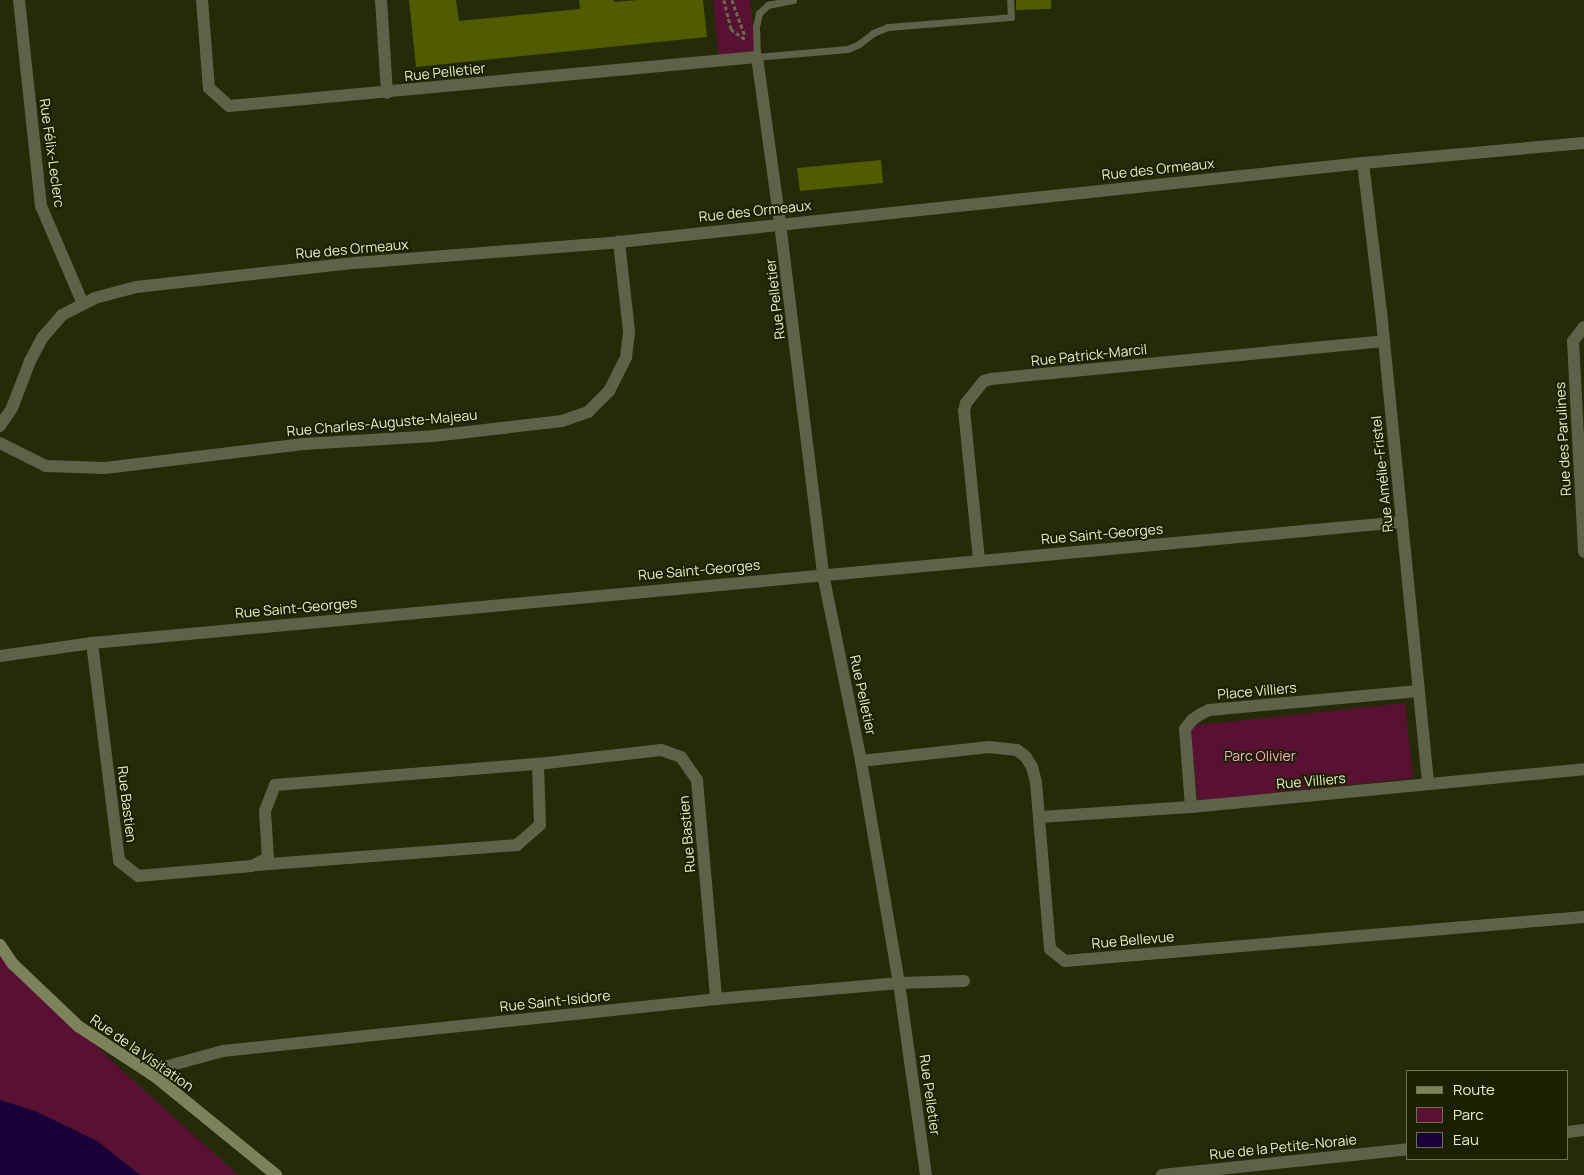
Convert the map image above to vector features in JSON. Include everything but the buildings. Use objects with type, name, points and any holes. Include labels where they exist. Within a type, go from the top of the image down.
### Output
[{"type":"main road","name":"Rue de la Visitation","points":[[0,946],[14,964],[78,1026],[156,1077],[276,1175]]},
{"type":"street","name":"Rue Félix-Leclerc","points":[[19,0],[42,206],[83,304]]},
{"type":"street","name":"Rue Pelletier","points":[[202,0],[209,88],[229,106],[387,93],[758,57],[823,574],[861,761],[899,983],[926,1175]]},
{"type":"street","points":[[381,0],[387,93]]},
{"type":"street","name":"Rue des Ormeaux","points":[[0,426],[12,408],[30,361],[43,337],[62,315],[95,298],[136,287],[355,263],[619,242],[780,223],[1363,163],[1584,143]]},
{"type":"street","name":"Rue Amélie-Fristel","points":[[1363,163],[1384,341],[1428,783]]},
{"type":"street","name":"Rue Charles-Auguste-Majeau","points":[[0,443],[46,466],[104,468],[304,444],[433,436],[562,421],[588,412],[609,391],[626,357],[629,331],[619,242]]},
{"type":"street","name":"Rue des Parulines","points":[[1584,327],[1573,341],[1584,552]]},
{"type":"street","name":"Rue Patrick-Marcil","points":[[979,560],[964,411],[966,402],[984,381],[1384,341]]},
{"type":"street","name":"Rue Saint-Georges","points":[[0,656],[92,643],[1402,522]]},
{"type":"street","name":"Rue Bastien","points":[[92,643],[119,861],[138,876],[517,845],[540,825],[538,764]]},
{"type":"street","name":"Place Villiers","points":[[1191,807],[1185,729],[1192,720],[1201,714],[1209,710],[1418,691]]},
{"type":"street","name":"Rue Bellevue","points":[[861,761],[989,747],[1017,750],[1026,757],[1032,767],[1040,817],[1050,949],[1065,961],[1584,918]]},
{"type":"street","name":"Rue Bastien","points":[[252,866],[268,858],[266,811],[275,785],[538,764],[661,750],[681,757],[697,780],[716,999]]},
{"type":"street","name":"Rue Villiers","points":[[1040,817],[1191,807],[1364,792],[1428,783],[1584,769]]},
{"type":"street","name":"Rue Saint-Isidore","points":[[156,1077],[168,1066],[223,1051],[716,999],[899,983],[964,981]]},
{"type":"street","points":[[1569,1132],[1584,1130]]},
{"type":"street","name":"Rue de la Petite-Noraie","points":[[1162,1175],[1204,1173],[1406,1149]]},
{"type":"lane","points":[[793,0],[768,6],[759,13],[756,27],[758,57],[848,49],[859,44],[873,33],[888,27],[1011,17],[1010,0]]},
{"type":"path","points":[[724,0],[731,29],[747,40],[732,0]]},
{"type":"green space","points":[[713,0],[750,0],[757,57],[719,61]]},
{"type":"green space","name":"Parc Olivier","points":[[1405,703],[1413,778],[1198,801],[1189,726]]},
{"type":"green space","points":[[0,954],[126,1074],[238,1175],[140,1175],[97,1141],[35,1111],[0,1100]]},
{"type":"water","points":[[0,1100],[35,1111],[97,1141],[140,1175],[0,1175]]}]
